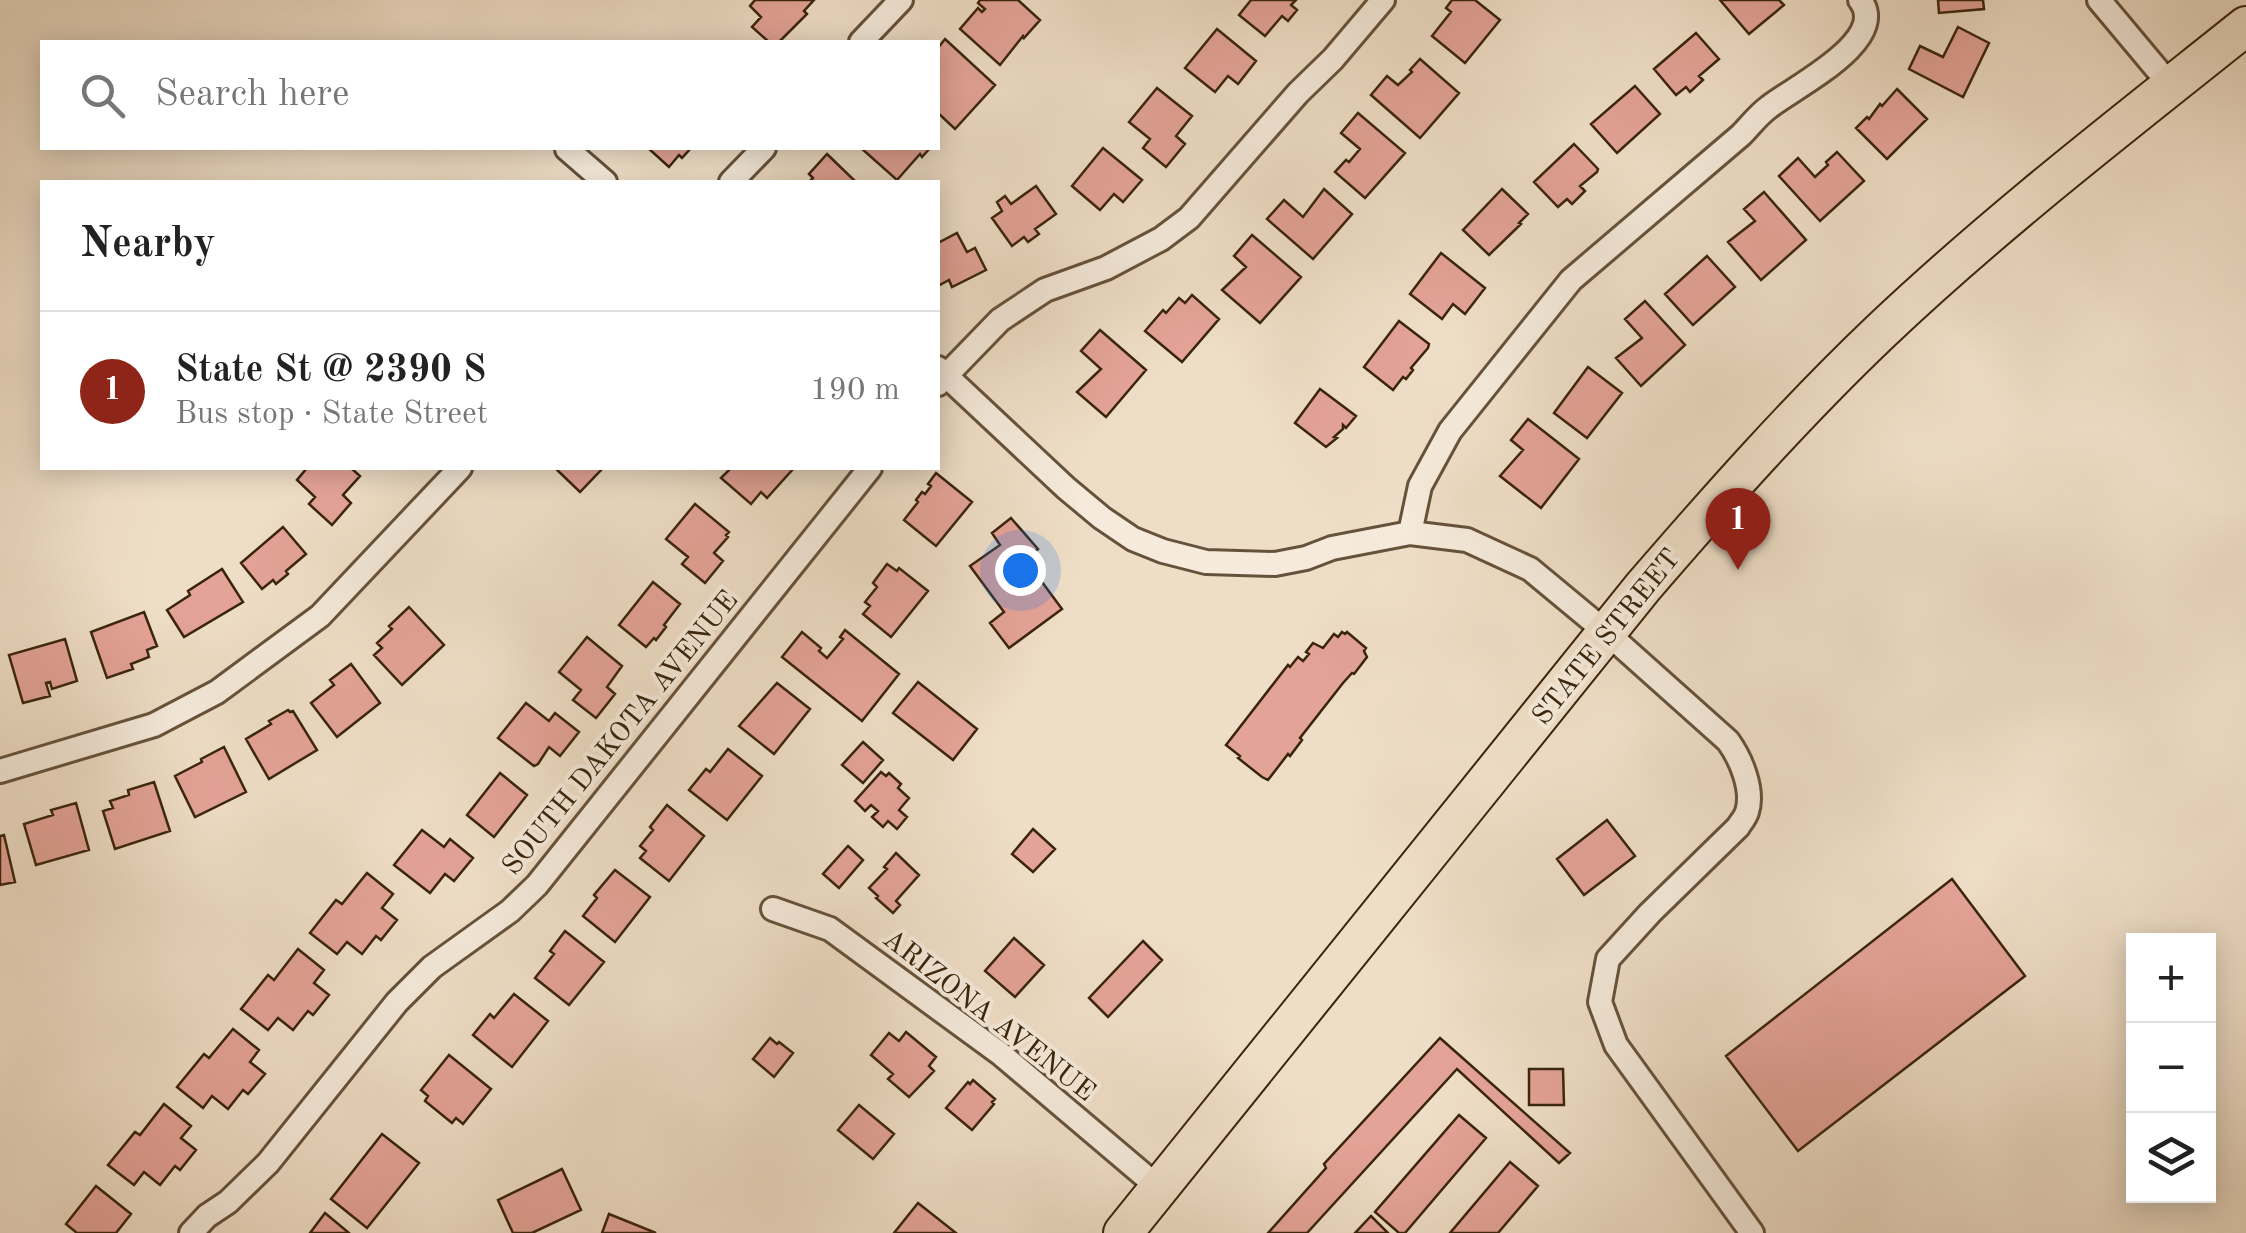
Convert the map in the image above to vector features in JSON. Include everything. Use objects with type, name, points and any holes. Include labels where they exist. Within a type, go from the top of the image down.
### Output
[{"type":"main road","name":"STATE STREET","points":[[1124,1233],[1606,632],[1798,413],[1968,252],[2246,26]]},
{"type":"street","points":[[863,40],[901,0]]},
{"type":"street","points":[[1383,0],[1189,218],[1134,254],[1030,300],[1000,320],[940,375],[1102,518],[1163,551],[1206,562],[1275,564],[1410,533],[1467,540],[1530,569],[1728,742],[1740,756],[1748,809],[1738,827],[1608,959],[1600,1002],[1616,1045],[1752,1233]]},
{"type":"street","points":[[2099,0],[2171,86]]},
{"type":"street","points":[[1410,533],[1420,486],[1450,430],[1571,280],[1742,135],[1766,109],[1830,65],[1860,38],[1864,10]]},
{"type":"street","points":[[568,150],[604,180]]},
{"type":"street","points":[[733,180],[762,150]]},
{"type":"street","points":[[0,771],[154,725],[217,692],[320,616],[458,470]]},
{"type":"street","name":"SOUTH DAKOTA AVENUE","points":[[191,1233],[268,1162],[397,1002],[432,967],[510,911],[537,885],[868,470]]},
{"type":"street","name":"ARIZONA AVENUE","points":[[772,909],[830,930],[1002,1055],[1159,1188]]},
{"type":"building","points":[[755,0],[814,0],[804,11],[807,14],[781,40],[767,40],[752,27],[761,17],[750,6]]},
{"type":"building","points":[[1018,0],[1040,20],[1000,65],[960,29],[978,8],[982,12],[985,9],[978,3]]},
{"type":"building","points":[[1251,0],[1296,0],[1291,5],[1297,10],[1288,21],[1282,16],[1265,36],[1239,15]]},
{"type":"building","points":[[1452,0],[1475,0],[1500,20],[1465,63],[1432,36],[1451,12],[1446,8]]},
{"type":"building","points":[[1720,0],[1779,0],[1784,5],[1749,34]]},
{"type":"building","points":[[1938,0],[1983,0],[1984,9],[1939,13]]},
{"type":"building","points":[[1958,27],[1989,43],[1963,97],[1909,69],[1920,46],[1943,57]]},
{"type":"building","points":[[1217,29],[1256,61],[1238,84],[1228,76],[1215,92],[1185,68]]},
{"type":"building","points":[[1696,33],[1719,59],[1699,76],[1703,80],[1690,92],[1686,87],[1676,95],[1654,69]]},
{"type":"building","points":[[945,39],[995,85],[955,129],[940,115],[940,45]]},
{"type":"building","points":[[1420,59],[1459,93],[1420,138],[1371,95],[1387,76],[1398,85]]},
{"type":"building","points":[[1635,86],[1660,114],[1617,153],[1591,124]]},
{"type":"building","points":[[1157,88],[1192,116],[1176,136],[1185,144],[1166,167],[1143,148],[1150,139],[1129,122]]},
{"type":"building","points":[[1897,89],[1927,119],[1887,159],[1856,128]]},
{"type":"building","points":[[1358,113],[1405,153],[1365,198],[1335,172],[1360,149],[1341,133]]},
{"type":"building","points":[[1574,144],[1598,169],[1580,186],[1585,191],[1572,204],[1567,199],[1558,207],[1534,182]]},
{"type":"building","points":[[1103,148],[1142,180],[1123,202],[1114,194],[1100,210],[1072,186]]},
{"type":"building","points":[[650,150],[689,150],[682,158],[679,155],[669,167]]},
{"type":"building","points":[[863,150],[928,150],[897,180]]},
{"type":"building","points":[[1837,152],[1864,181],[1820,221],[1779,176],[1798,158],[1815,177]]},
{"type":"building","points":[[827,154],[854,180],[811,180],[809,174]]},
{"type":"building","points":[[1036,186],[1056,214],[1035,229],[1039,234],[1028,242],[1024,237],[1012,246],[992,218],[1002,211],[997,202],[1005,196],[1011,204]]},
{"type":"building","points":[[1324,189],[1352,214],[1313,259],[1267,219],[1284,200],[1303,217]]},
{"type":"building","points":[[1502,189],[1528,214],[1489,255],[1463,230]]},
{"type":"building","points":[[1764,192],[1806,240],[1761,280],[1728,242],[1755,221],[1744,209]]},
{"type":"building","points":[[957,233],[967,252],[975,248],[986,270],[952,287],[949,280],[940,285],[940,242]]},
{"type":"building","points":[[1252,235],[1301,277],[1260,323],[1222,290],[1246,267],[1234,256]]},
{"type":"building","points":[[1441,253],[1485,288],[1465,314],[1453,304],[1442,319],[1410,294]]},
{"type":"building","points":[[1707,256],[1735,287],[1693,325],[1665,294]]},
{"type":"building","points":[[1192,295],[1219,319],[1182,362],[1145,331],[1163,310],[1166,313],[1179,298],[1185,303]]},
{"type":"building","points":[[1645,301],[1685,345],[1641,386],[1616,358],[1642,338],[1625,319]]},
{"type":"building","points":[[1399,321],[1429,344],[1406,379],[1403,377],[1393,390],[1364,367]]},
{"type":"building","points":[[1100,330],[1146,370],[1106,417],[1077,392],[1101,369],[1081,351]]},
{"type":"building","points":[[1588,367],[1622,393],[1587,438],[1554,413]]},
{"type":"building","points":[[1320,389],[1356,416],[1346,428],[1343,425],[1334,437],[1337,438],[1326,447],[1295,423]]},
{"type":"building","points":[[1528,419],[1579,459],[1541,508],[1500,476],[1523,450],[1511,440]]},
{"type":"building","points":[[305,470],[353,470],[360,476],[343,495],[351,503],[332,525],[309,504],[315,497],[297,480]]},
{"type":"building","points":[[557,470],[601,470],[580,492]]},
{"type":"building","points":[[729,470],[792,470],[767,498],[761,492],[751,504],[721,478]]},
{"type":"building","points":[[936,473],[972,502],[936,546],[904,520],[922,492],[925,494],[931,486],[928,484]]},
{"type":"building","points":[[695,504],[729,532],[714,553],[723,561],[705,583],[682,564],[688,557],[666,539]]},
{"type":"building","points":[[1011,518],[1038,549],[1025,559],[1062,609],[1009,648],[990,623],[1004,612],[970,566],[1000,545],[992,533]]},
{"type":"building","points":[[283,527],[306,554],[276,584],[273,580],[262,589],[241,563]]},
{"type":"building","points":[[887,564],[897,571],[899,568],[928,591],[891,637],[863,614],[870,606],[865,602],[877,587],[873,583]]},
{"type":"building","points":[[222,569],[243,602],[184,637],[167,610]]},
{"type":"building","points":[[653,582],[680,604],[656,640],[646,647],[619,625]]},
{"type":"building","points":[[409,607],[444,645],[402,685],[374,655],[382,648],[377,643],[392,629],[389,626]]},
{"type":"building","points":[[144,612],[157,646],[147,650],[149,657],[131,664],[133,669],[107,678],[91,632]]},
{"type":"building","points":[[845,630],[899,674],[862,721],[782,657],[802,632],[827,658],[843,639],[840,637]]},
{"type":"building","points":[[1342,632],[1366,648],[1367,657],[1300,738],[1290,756],[1268,780],[1262,777],[1226,745],[1288,665],[1298,657],[1303,661],[1313,643],[1323,648],[1334,634],[1338,637]]},
{"type":"building","points":[[587,637],[622,666],[607,687],[615,694],[596,718],[573,700],[581,690],[559,672]]},
{"type":"building","points":[[65,639],[77,681],[52,689],[50,682],[46,683],[50,696],[23,703],[9,655]]},
{"type":"building","points":[[351,664],[380,703],[337,737],[311,703],[334,685],[330,680]]},
{"type":"building","points":[[918,682],[977,729],[953,760],[893,713]]},
{"type":"building","points":[[777,683],[810,709],[774,754],[739,726]]},
{"type":"building","points":[[526,703],[549,721],[555,713],[579,732],[560,756],[549,747],[534,766],[498,738]]},
{"type":"building","points":[[288,710],[293,711],[317,750],[269,779],[246,739]]},
{"type":"building","points":[[863,742],[883,760],[863,783],[842,765]]},
{"type":"building","points":[[224,747],[246,792],[195,817],[175,776]]},
{"type":"building","points":[[728,749],[762,776],[727,820],[689,790]]},
{"type":"building","points":[[881,772],[886,776],[889,773],[901,784],[898,788],[909,798],[899,810],[907,817],[897,829],[888,821],[883,827],[872,817],[878,811],[871,805],[865,811],[855,801]]},
{"type":"building","points":[[500,773],[527,795],[494,837],[467,815]]},
{"type":"building","points":[[154,782],[170,831],[115,849],[103,811],[113,808],[110,801],[129,795],[128,790]]},
{"type":"building","points":[[76,803],[89,850],[36,865],[24,824]]},
{"type":"building","points":[[667,805],[704,836],[669,881],[640,858],[646,851],[640,846]]},
{"type":"building","points":[[1607,820],[1635,856],[1584,895],[1557,859]]},
{"type":"building","points":[[1033,829],[1055,849],[1033,872],[1012,854]]},
{"type":"building","points":[[422,830],[444,847],[450,839],[473,858],[454,881],[445,874],[430,893],[394,865]]},
{"type":"building","points":[[4,835],[15,882],[0,885],[0,836]]},
{"type":"building","points":[[848,846],[863,860],[839,888],[823,874]]},
{"type":"building","points":[[896,853],[919,875],[896,901],[900,905],[893,913],[869,888]]},
{"type":"building","points":[[615,870],[650,897],[615,942],[583,916]]},
{"type":"building","points":[[367,873],[393,894],[382,908],[397,920],[381,940],[376,936],[362,954],[347,942],[337,954],[310,933],[336,900],[342,904]]},
{"type":"building","points":[[1952,879],[2025,976],[1798,1151],[1726,1056]]},
{"type":"building","points":[[565,931],[604,962],[569,1005],[535,978],[554,954],[550,951]]},
{"type":"building","points":[[1014,938],[1044,965],[1015,997],[985,971]]},
{"type":"building","points":[[1143,941],[1162,960],[1108,1017],[1089,998]]},
{"type":"building","points":[[298,949],[324,970],[314,983],[329,995],[313,1015],[308,1011],[293,1030],[278,1018],[268,1030],[241,1009],[268,975],[274,980]]},
{"type":"building","points":[[514,994],[548,1021],[512,1067],[473,1035]]},
{"type":"building","points":[[233,1029],[259,1050],[250,1062],[265,1074],[248,1094],[243,1090],[228,1109],[212,1096],[203,1108],[177,1087],[204,1054],[209,1058]]},
{"type":"building","points":[[906,1032],[936,1057],[929,1066],[934,1071],[909,1097],[888,1079],[893,1074],[871,1055],[889,1033],[899,1041]]},
{"type":"building","points":[[770,1038],[793,1053],[774,1077],[753,1059]]},
{"type":"building","points":[[1440,1038],[1570,1153],[1559,1163],[1457,1069],[1307,1233],[1268,1233],[1326,1168],[1324,1164]]},
{"type":"building","points":[[449,1055],[491,1089],[463,1124],[456,1118],[452,1123],[425,1101],[428,1096],[421,1090]]},
{"type":"building","points":[[1529,1069],[1563,1069],[1564,1105],[1529,1105]]},
{"type":"building","points":[[973,1080],[995,1099],[972,1130],[946,1108]]},
{"type":"building","points":[[164,1104],[191,1126],[181,1138],[196,1150],[180,1170],[175,1166],[160,1185],[144,1172],[134,1185],[108,1165],[135,1132],[140,1135]]},
{"type":"building","points":[[859,1105],[894,1134],[873,1159],[838,1130]]},
{"type":"building","points":[[1459,1115],[1486,1138],[1405,1233],[1399,1233],[1375,1212]]},
{"type":"building","points":[[382,1134],[419,1163],[367,1228],[331,1199]]},
{"type":"building","points":[[1510,1162],[1538,1186],[1498,1233],[1450,1233]]},
{"type":"building","points":[[562,1169],[581,1210],[532,1233],[513,1233],[498,1200]]},
{"type":"building","points":[[96,1186],[131,1214],[116,1233],[77,1233],[66,1224]]},
{"type":"building","points":[[918,1203],[956,1233],[894,1233]]},
{"type":"building","points":[[325,1213],[349,1233],[310,1233]]},
{"type":"building","points":[[609,1214],[656,1233],[602,1233]]},
{"type":"building","points":[[1371,1216],[1388,1233],[1355,1233]]},
{"type":"place","name":"State St @ 2390 S","points":[[1738,570]]}]
